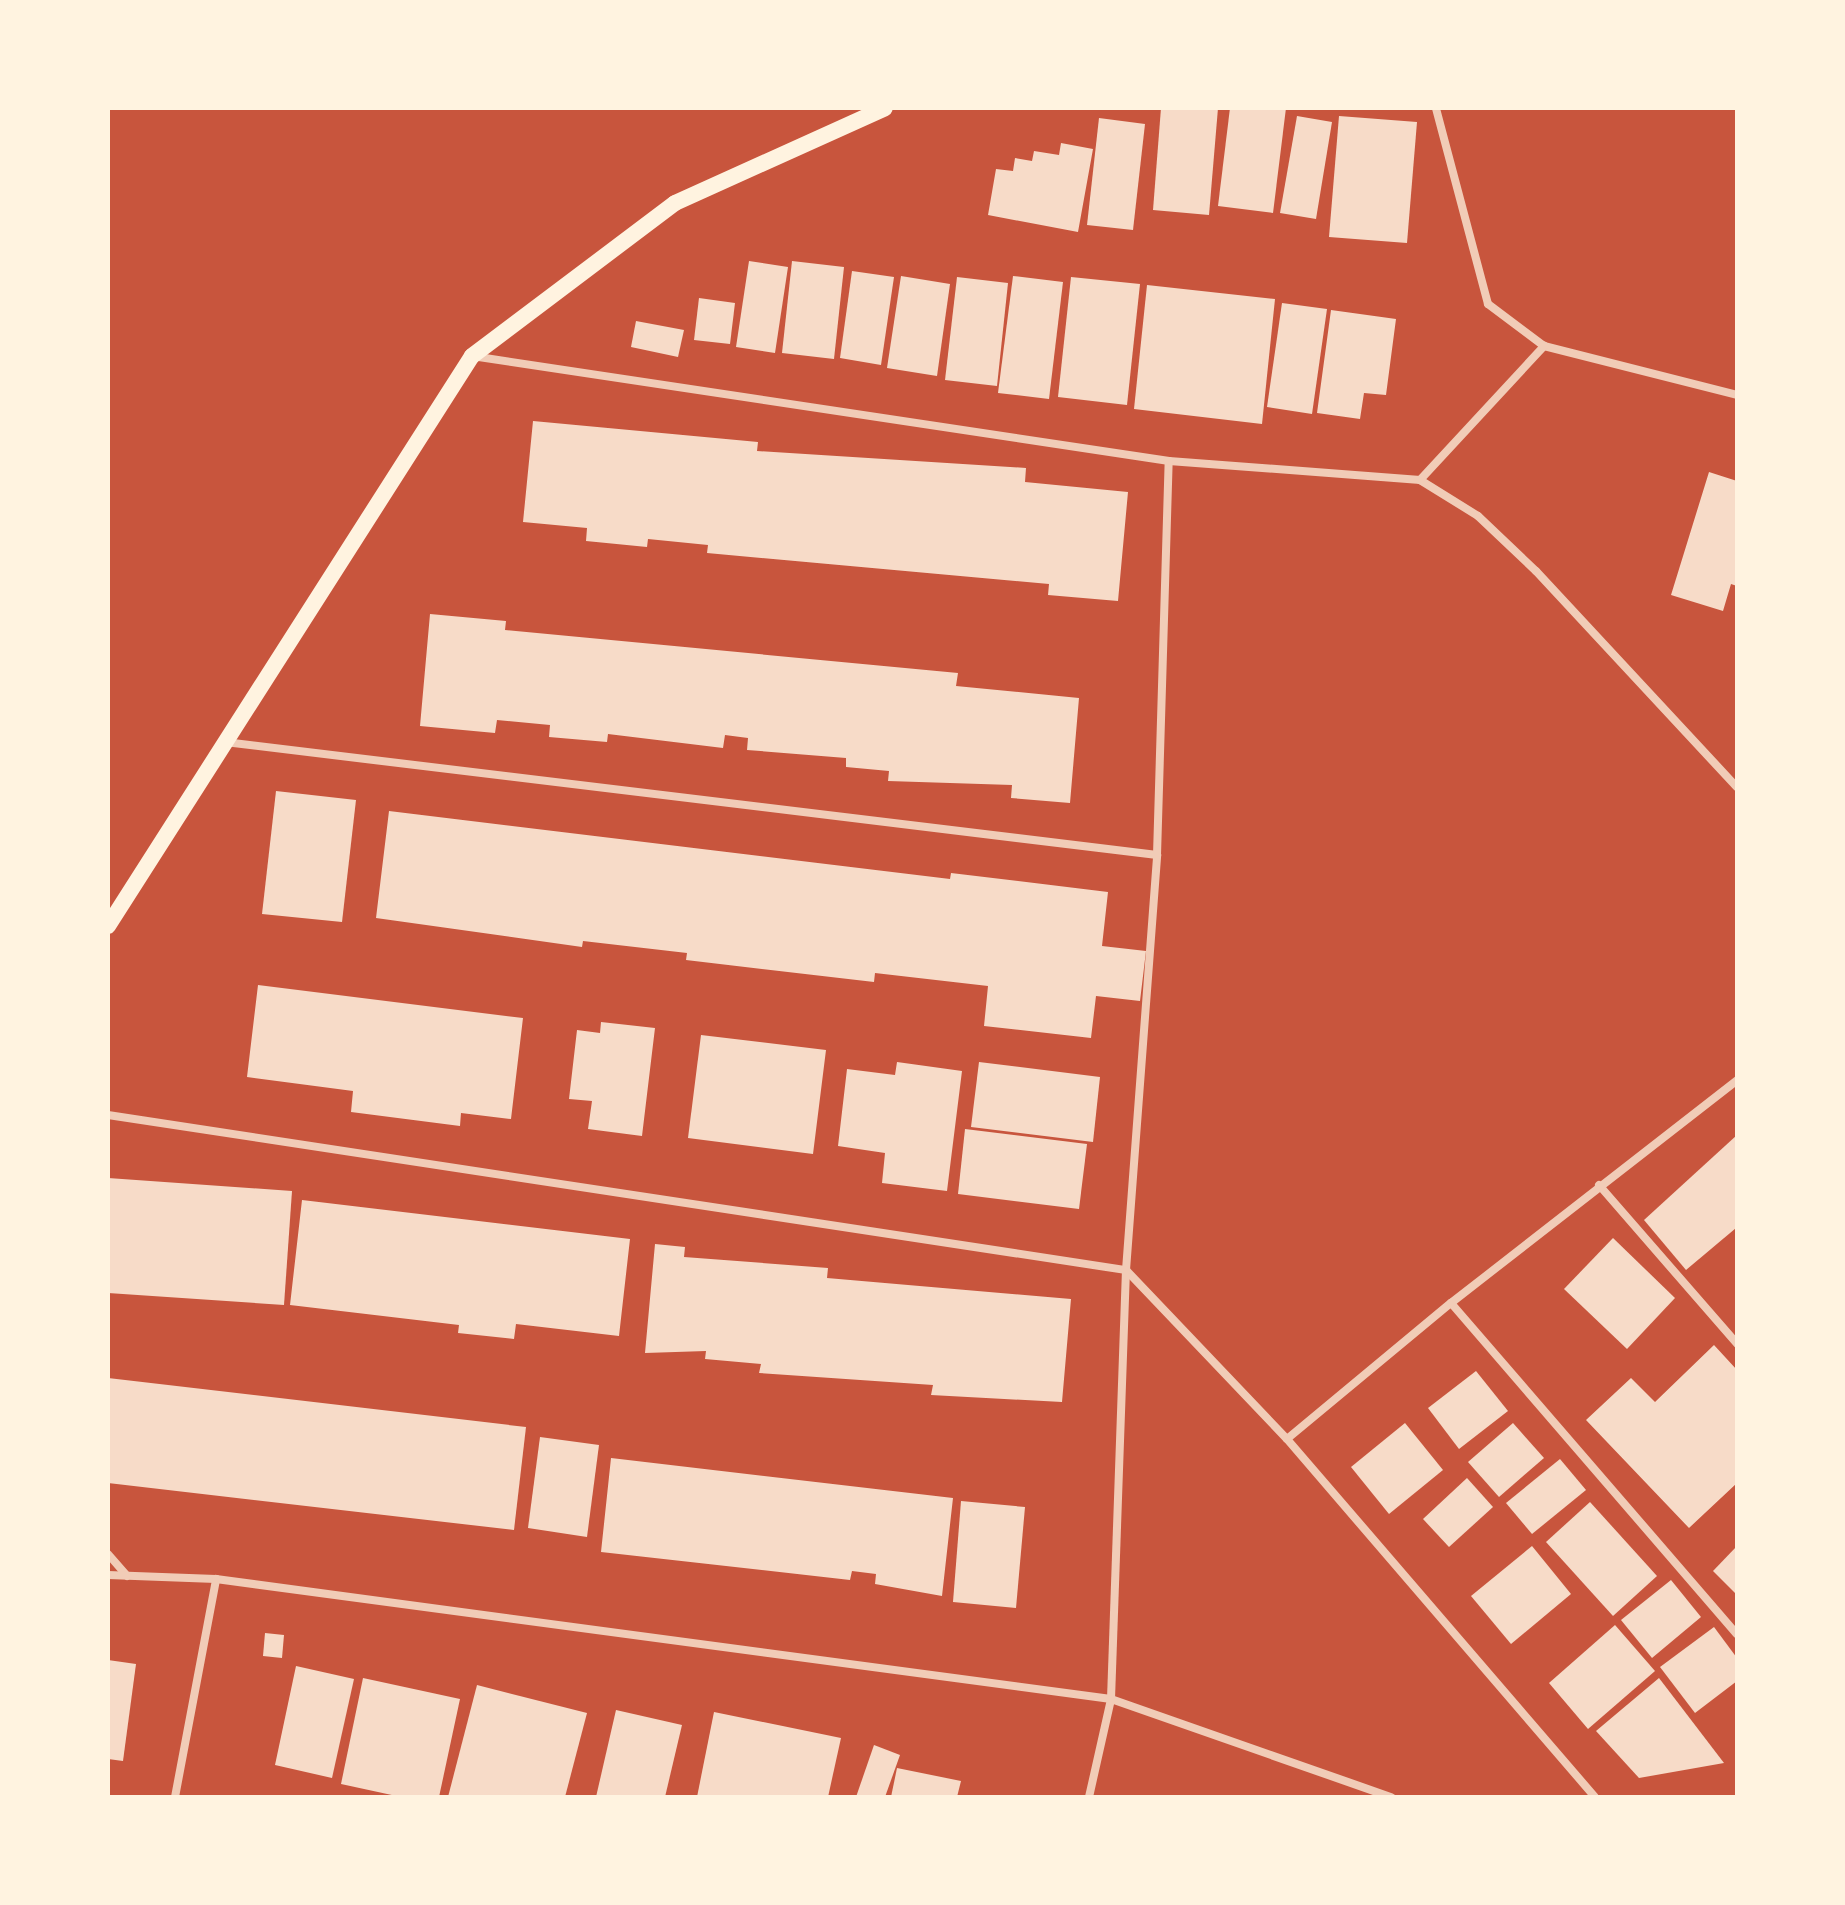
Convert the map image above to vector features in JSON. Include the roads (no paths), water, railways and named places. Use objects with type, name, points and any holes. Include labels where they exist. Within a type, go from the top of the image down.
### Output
[{"type":"main road","points":[[108,926],[472,356],[675,203],[885,108]]},
{"type":"street","points":[[1436,108],[1488,304],[1544,346],[1737,395]]},
{"type":"street","points":[[1420,480],[1544,346]]},
{"type":"street","points":[[472,356],[1169,461],[1420,480],[1478,516],[1536,571],[1737,787]]},
{"type":"street","points":[[1089,1797],[1111,1699],[1126,1270],[1157,855],[1169,461]]},
{"type":"street","points":[[224,742],[1157,855]]},
{"type":"street","points":[[1287,1439],[1451,1303],[1737,1080]]},
{"type":"street","points":[[108,1115],[1126,1270],[1287,1439],[1595,1797]]},
{"type":"street","points":[[1599,1185],[1737,1344]]},
{"type":"street","points":[[1451,1303],[1737,1634]]},
{"type":"street","points":[[108,1554],[127,1576]]},
{"type":"street","points":[[108,1575],[216,1579],[1111,1699],[1391,1797]]},
{"type":"street","points":[[175,1797],[216,1579]]}]
